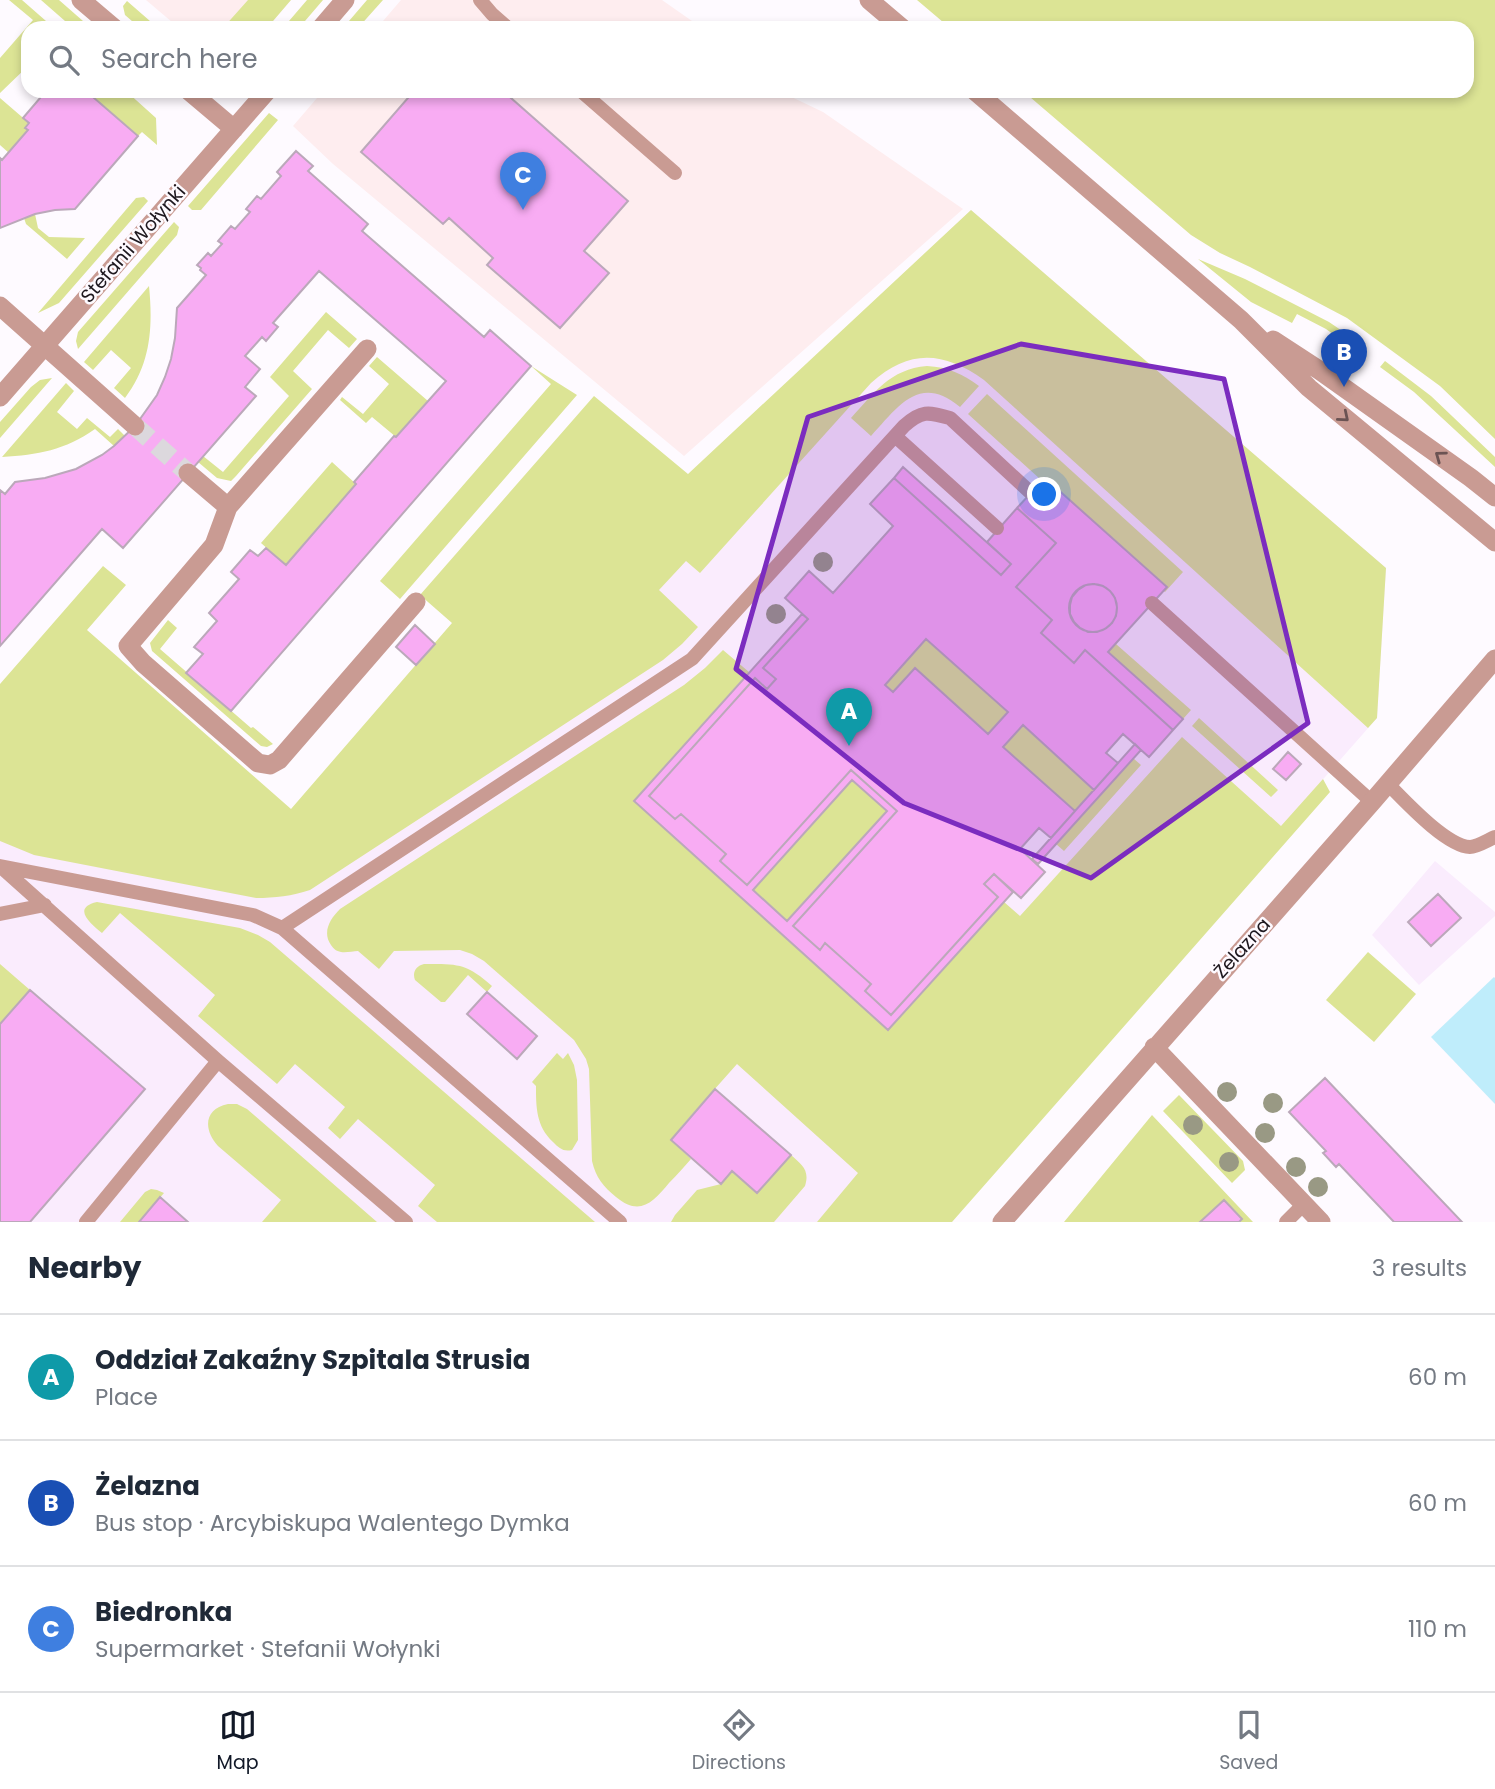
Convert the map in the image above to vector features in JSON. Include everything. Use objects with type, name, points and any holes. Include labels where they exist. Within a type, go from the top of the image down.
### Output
[{"type":"street","points":[[81,0],[106,21]]},
{"type":"street","points":[[327,21],[345,0]]},
{"type":"street","points":[[869,0],[893,21]]},
{"type":"street","points":[[196,98],[234,129]]},
{"type":"street","name":"Stefanii Wołynki","points":[[0,397],[261,98]]},
{"type":"street","points":[[983,98],[1241,320],[1309,388],[1495,542]]},
{"type":"street","points":[[0,306],[135,426]]},
{"type":"street","points":[[1241,320],[1319,370],[1495,497]]},
{"type":"street","points":[[367,349],[228,507],[214,545],[128,646],[143,663],[258,763],[270,765],[279,760],[416,602]]},
{"type":"street","points":[[188,473],[228,507]]},
{"type":"street","name":"Żelazna","points":[[1002,1222],[1495,659]]},
{"type":"street","points":[[1154,1047],[1321,1222]]},
{"type":"lane","points":[[480,0],[500,21]]},
{"type":"lane","points":[[589,98],[675,173]]},
{"type":"lane","points":[[282,928],[692,659],[917,415],[933,414],[950,418],[1031,493]]},
{"type":"lane","points":[[895,436],[997,528]]},
{"type":"lane","points":[[1152,603],[1372,802]]},
{"type":"lane","points":[[1388,784],[1455,844],[1472,847],[1495,837]]},
{"type":"lane","points":[[0,866],[253,915],[282,928],[620,1222]]},
{"type":"lane","points":[[0,866],[218,1062],[406,1222]]},
{"type":"lane","points":[[0,914],[45,905]]},
{"type":"lane","points":[[86,1222],[218,1062]]},
{"type":"lane","points":[[1286,1222],[1304,1204]]},
{"type":"highlighted area","points":[[1021,344],[1224,379],[1308,723],[1091,878],[904,803],[736,669],[808,417]]},
{"type":"shaded area","points":[[146,0],[291,0],[273,21],[171,21]]},
{"type":"shaded area","points":[[401,0],[662,0],[692,21],[383,21]]},
{"type":"shaded area","points":[[317,98],[794,98],[823,112],[963,209],[684,456],[333,164],[293,126]]},
{"type":"shaded area","points":[[971,210],[1386,568],[1377,718],[933,1222],[0,1222],[0,773],[270,874]]},
{"type":"shaded area","points":[[1435,861],[1495,912],[1495,916],[1419,985],[1372,935]]},
{"type":"green space","points":[[9,0],[22,0],[46,21],[33,20]]},
{"type":"green space","points":[[41,0],[59,0],[83,21],[65,21]]},
{"type":"green space","points":[[248,0],[291,0],[273,21],[229,21]]},
{"type":"green space","points":[[307,0],[323,0],[305,21],[289,21]]},
{"type":"green space","points":[[367,0],[383,0],[364,21],[349,21]]},
{"type":"green space","points":[[917,0],[1495,0],[1495,439],[1440,386],[1347,318],[1220,253],[1191,235],[1031,98],[1474,98],[1474,21],[942,21]]},
{"type":"green space","points":[[127,1],[150,21],[132,21],[125,15],[123,6]]},
{"type":"green space","points":[[21,34],[21,73],[0,93],[0,58]]},
{"type":"green space","points":[[0,98],[29,123],[25,128],[28,130],[9,153],[0,145]]},
{"type":"green space","points":[[94,98],[134,98],[156,118],[157,145],[142,132],[138,136]]},
{"type":"green space","points":[[269,113],[278,120],[201,210],[192,210],[188,206]]},
{"type":"green space","points":[[144,197],[148,201],[59,303],[38,313],[136,198]]},
{"type":"green space","points":[[971,210],[1386,568],[1377,718],[1368,728],[984,380],[954,363],[940,359],[913,359],[885,372],[871,383],[700,573],[686,561],[659,590],[698,627],[682,644],[663,660],[310,890],[256,898],[34,855],[0,841],[0,684],[103,566],[126,585],[87,630],[291,809],[452,623],[420,595],[594,396],[688,474]]},
{"type":"green space","points":[[35,214],[38,228],[49,237],[85,238],[67,259],[26,224],[24,218]]},
{"type":"green space","points":[[174,222],[179,227],[177,235],[78,349],[78,332]]},
{"type":"green space","points":[[1198,259],[1245,279],[1329,322],[1357,341],[1352,348],[1326,329],[1297,314],[1292,323],[1251,302]]},
{"type":"green space","points":[[149,286],[151,316],[148,345],[140,372],[125,398],[114,388],[131,368],[111,350],[93,370],[84,362]]},
{"type":"green space","points":[[326,312],[357,339],[349,348],[328,330],[293,371],[312,389],[231,481],[217,478],[198,462],[203,456],[223,472],[289,396],[270,377]]},
{"type":"green space","points":[[377,357],[428,401],[396,437],[372,417],[366,423],[340,400],[342,397],[363,414],[389,384],[369,366]]},
{"type":"green space","points":[[1385,361],[1431,396],[1495,457],[1495,467],[1414,392],[1380,367]]},
{"type":"green space","points":[[531,366],[577,395],[400,599],[380,581],[551,384]]},
{"type":"green space","points":[[927,366],[955,372],[979,386],[960,407],[946,397],[933,393],[910,398],[871,436],[851,418],[875,391],[893,377]]},
{"type":"green space","points":[[52,378],[0,438],[0,422],[31,387],[40,380]]},
{"type":"green space","points":[[66,383],[74,391],[57,412],[77,429],[87,418],[110,437],[118,429],[125,436],[114,446],[95,429],[73,442],[51,450],[2,457]]},
{"type":"green space","points":[[987,394],[1183,572],[1165,592],[968,414]]},
{"type":"green space","points":[[332,462],[356,484],[286,565],[261,543]]},
{"type":"green space","points":[[168,620],[177,628],[160,649],[273,744],[261,746],[152,651],[150,643]]},
{"type":"green space","points":[[926,639],[1008,712],[988,734],[915,669],[893,692],[885,685]]},
{"type":"green space","points":[[1116,644],[1191,710],[1183,719],[1108,652]]},
{"type":"green space","points":[[723,650],[749,672],[634,801],[888,1029],[1004,902],[1020,916],[1182,737],[1281,826],[1323,779],[1330,792],[952,1222],[817,1222],[858,1173],[737,1064],[671,1140],[691,1159],[652,1201],[646,1205],[632,1206],[607,1189],[594,1167],[589,1069],[574,1040],[484,961],[472,954],[460,950],[394,951],[379,969],[358,951],[335,950],[328,940],[327,931],[330,921],[340,909],[684,685]]},
{"type":"green space","points":[[1199,718],[1278,790],[1271,797],[1192,726]]},
{"type":"green space","points":[[1023,725],[1094,790],[1075,811],[1003,747]]},
{"type":"green space","points":[[1133,758],[1141,765],[1064,851],[1056,844]]},
{"type":"green space","points":[[852,780],[887,811],[787,921],[753,890]]},
{"type":"green space","points":[[97,902],[240,928],[270,942],[595,1222],[437,1222],[418,1206],[435,1185],[358,1119],[340,1139],[328,1128],[345,1107],[295,1064],[277,1084],[198,1016],[215,995],[120,913],[102,933],[93,925],[84,912],[85,908]]},
{"type":"green space","points":[[1368,952],[1416,994],[1374,1042],[1326,1000]]},
{"type":"green space","points":[[0,964],[30,990],[0,1024]]},
{"type":"green space","points":[[424,964],[461,966],[492,986],[487,992],[468,975],[445,1002],[441,1002],[415,980],[415,970]]},
{"type":"green space","points":[[557,1053],[563,1059],[568,1053],[577,1080],[578,1140],[572,1150],[564,1150],[547,1136],[540,1123],[536,1086],[532,1082]]},
{"type":"green space","points":[[1179,1095],[1243,1161],[1245,1170],[1232,1183],[1163,1111]]},
{"type":"green space","points":[[228,1104],[237,1104],[247,1109],[377,1222],[262,1222],[281,1200],[218,1146],[208,1127],[208,1120],[214,1110]]},
{"type":"green space","points":[[1152,1115],[1253,1222],[1064,1222]]},
{"type":"green space","points":[[791,1155],[806,1172],[805,1186],[774,1222],[671,1222],[697,1190],[721,1184],[732,1171],[757,1193]]},
{"type":"green space","points":[[151,1189],[164,1193],[139,1222],[120,1222],[145,1192]]},
{"type":"water","points":[[1495,978],[1495,1104],[1431,1037]]},
{"type":"building","points":[[40,98],[94,98],[138,136],[75,209],[35,214],[0,228],[0,158],[2,160],[28,130],[25,128],[29,123],[23,118]]},
{"type":"building","points":[[408,98],[511,98],[628,201],[584,251],[609,273],[560,328],[487,265],[493,258],[449,218],[443,224],[361,152]]},
{"type":"building","points":[[296,151],[313,166],[308,171],[368,224],[362,231],[484,337],[490,330],[531,366],[231,711],[186,673],[203,654],[194,647],[217,621],[209,613],[239,579],[231,572],[250,550],[258,556],[266,548],[286,565],[394,436],[396,437],[446,381],[319,271],[273,323],[278,327],[266,341],[262,337],[245,356],[260,369],[245,387],[256,396],[123,548],[102,529],[0,646],[0,490],[5,494],[15,482],[45,478],[76,469],[102,455],[135,426],[157,395],[165,377],[175,338],[177,308],[206,275],[197,265],[208,253],[211,256],[222,244],[218,241],[231,226],[235,229],[250,212],[246,209],[257,196],[261,199],[281,176],[277,172]]},
{"type":"building","points":[[903,467],[1011,564],[1001,575],[894,478]]},
{"type":"building","points":[[894,478],[1001,575],[1011,564],[987,542],[1017,508],[1056,543],[1016,587],[1052,620],[1041,633],[1074,663],[1085,650],[1173,730],[1149,757],[1123,734],[1106,753],[1118,763],[1094,790],[1023,725],[1003,747],[1075,811],[1051,838],[1039,828],[1020,849],[1045,872],[1021,898],[994,874],[984,884],[998,897],[891,1015],[865,991],[871,984],[825,943],[820,950],[793,926],[897,811],[851,770],[747,885],[720,861],[726,854],[681,814],[675,819],[649,796],[755,678],[767,689],[776,679],[763,668],[808,619],[785,598],[809,571],[833,593],[893,526],[870,504]],"holes":[[[926,639],[1008,712],[988,734],[915,668],[893,692],[885,685]]]},
{"type":"building","points":[[1045,478],[1167,587],[1108,652],[1183,719],[1173,730],[1085,650],[1074,663],[1041,633],[1052,620],[1016,587],[1056,543],[1017,508]],"holes":[[[1086,585],[1103,586],[1115,598],[1116,616],[1105,629],[1088,632],[1080,628],[1070,614],[1072,597]]]},
{"type":"building","points":[[1093,584],[1110,591],[1117,608],[1110,625],[1093,632],[1076,625],[1069,608],[1076,591]]},
{"type":"building","points":[[802,614],[808,619],[763,668],[776,679],[767,689],[755,678],[649,796],[675,819],[681,814],[726,854],[720,861],[747,885],[851,770],[897,811],[793,926],[820,950],[825,943],[871,984],[865,991],[891,1015],[998,897],[984,884],[994,874],[1013,892],[888,1030],[634,801]],"holes":[[[852,780],[887,811],[787,921],[753,890]]]},
{"type":"building","points":[[415,625],[435,644],[416,665],[396,647]]},
{"type":"building","points":[[1135,744],[1141,750],[1038,864],[1032,859]]},
{"type":"building","points":[[1288,752],[1301,764],[1286,780],[1273,769]]},
{"type":"building","points":[[1438,894],[1461,918],[1431,946],[1408,922]]},
{"type":"building","points":[[30,990],[145,1089],[30,1222],[0,1222],[0,1024]]},
{"type":"building","points":[[487,992],[537,1036],[517,1059],[467,1014]]},
{"type":"building","points":[[1325,1078],[1462,1222],[1394,1222],[1339,1164],[1336,1167],[1323,1153],[1326,1151],[1289,1112]]},
{"type":"building","points":[[715,1089],[791,1155],[757,1193],[732,1171],[721,1184],[671,1140]]},
{"type":"building","points":[[160,1197],[188,1222],[139,1222]]},
{"type":"building","points":[[1224,1200],[1242,1219],[1239,1222],[1200,1222]]},
{"type":"tunnel","points":[[135,426],[188,473]]},
{"type":"place","name":"Biedronka","points":[[523,210]]},
{"type":"place","name":"Żelazna","points":[[1344,387]]},
{"type":"place","name":"Oddział Zakaźny Szpitala Strusia","points":[[849,746]]}]
